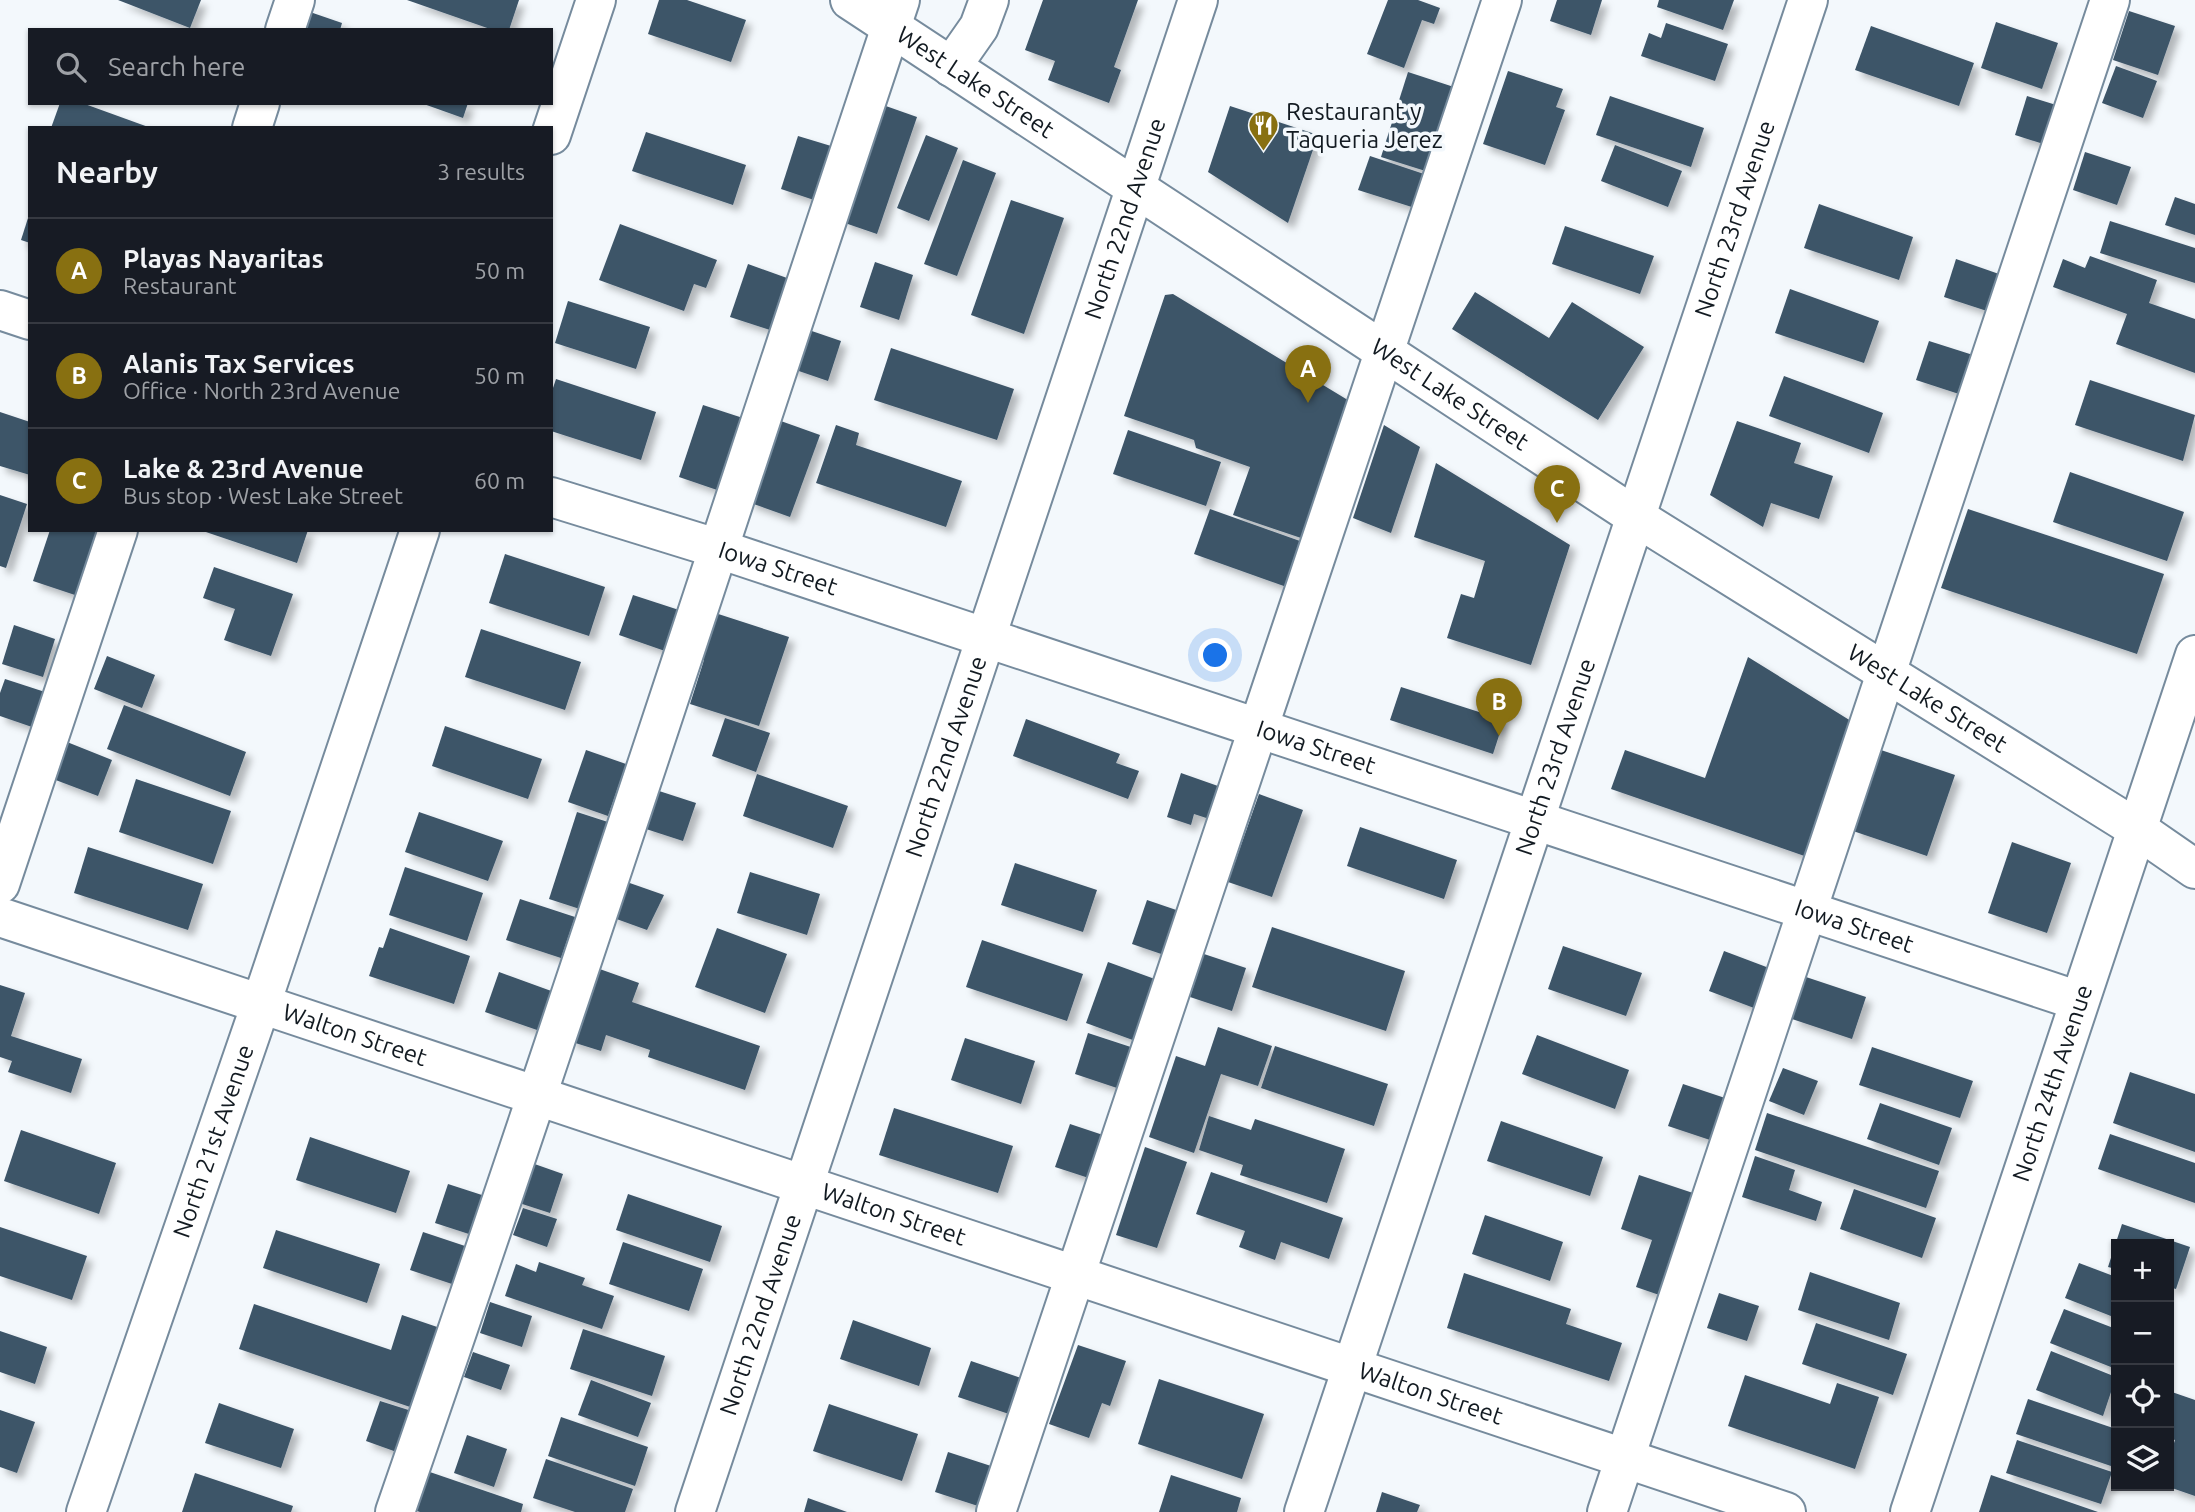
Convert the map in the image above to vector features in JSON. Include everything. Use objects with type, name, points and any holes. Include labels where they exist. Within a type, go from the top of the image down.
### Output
[{"type":"street","points":[[286,28],[295,0]]},
{"type":"street","points":[[553,129],[596,0]]},
{"type":"street","name":"West Lake Street","points":[[850,0],[895,14],[951,67],[1384,353],[1636,517],[2195,869]]},
{"type":"street","points":[[951,67],[979,27],[989,0]]},
{"type":"street","name":"North 22nd Avenue","points":[[695,1512],[1198,0]]},
{"type":"street","points":[[996,1512],[1502,0]]},
{"type":"street","name":"North 23rd Avenue","points":[[1304,1512],[1808,0]]},
{"type":"street","points":[[1607,1512],[1886,674],[2100,3]]},
{"type":"street","points":[[395,1512],[539,1096],[716,548],[895,14]]},
{"type":"street","points":[[253,126],[259,105]]},
{"type":"street","points":[[0,310],[28,319]]},
{"type":"street","name":"Iowa Street","points":[[553,497],[716,548],[2079,1001]]},
{"type":"street","points":[[0,884],[117,532]]},
{"type":"street","name":"North 21st Avenue","points":[[86,1512],[419,532]]},
{"type":"street","name":"North 24th Avenue","points":[[1910,1512],[2195,656]]},
{"type":"street","name":"Walton Street","points":[[0,918],[1786,1512]]},
{"type":"building","points":[[118,0],[201,0],[190,28]]},
{"type":"building","points":[[407,0],[519,0],[510,28],[487,28]]},
{"type":"building","points":[[659,0],[687,0],[746,20],[731,62],[648,34]]},
{"type":"building","points":[[1043,0],[1138,0],[1114,67],[1121,70],[1109,103],[1048,80],[1055,61],[1025,50]]},
{"type":"building","points":[[1388,0],[1418,0],[1440,8],[1434,24],[1422,20],[1404,68],[1367,54]]},
{"type":"building","points":[[1557,0],[1602,0],[1591,35],[1550,21]]},
{"type":"building","points":[[1659,0],[1734,0],[1723,30],[1657,7]]},
{"type":"building","points":[[2129,11],[2175,26],[2158,75],[2113,60]]},
{"type":"building","points":[[310,12],[342,23],[341,28],[306,28]]},
{"type":"building","points":[[1996,22],[2058,43],[2042,89],[1981,68]]},
{"type":"building","points":[[1666,23],[1728,44],[1715,81],[1641,56],[1649,33],[1661,38]]},
{"type":"building","points":[[1871,26],[1974,63],[1959,106],[1855,70]]},
{"type":"building","points":[[2116,66],[2157,81],[2143,118],[2102,103]]},
{"type":"building","points":[[1508,71],[1563,89],[1556,107],[1565,110],[1545,165],[1483,144]]},
{"type":"building","points":[[1408,72],[1463,90],[1435,174],[1381,157]]},
{"type":"building","points":[[1610,96],[1704,128],[1691,167],[1596,135]]},
{"type":"building","points":[[2027,96],[2066,108],[2053,147],[2015,135]]},
{"type":"building","points":[[59,105],[88,105],[145,126],[52,126]]},
{"type":"building","points":[[427,105],[467,105],[463,118]]},
{"type":"building","points":[[883,105],[917,117],[877,234],[842,222]]},
{"type":"building","name":"Restaurant y Taqueria Jerez","points":[[1230,106],[1318,135],[1288,223],[1208,172]]},
{"type":"building","points":[[646,132],[746,165],[733,205],[632,171]]},
{"type":"building","points":[[926,135],[958,148],[929,221],[897,208]]},
{"type":"building","points":[[798,136],[841,149],[823,203],[781,189]]},
{"type":"building","points":[[1615,145],[1682,171],[1668,207],[1601,181]]},
{"type":"building","points":[[2085,152],[2131,167],[2117,205],[2073,190]]},
{"type":"building","points":[[1370,156],[1427,175],[1415,208],[1358,190]]},
{"type":"building","points":[[963,160],[996,173],[957,276],[924,264]]},
{"type":"building","points":[[2175,197],[2195,204],[2195,235],[2165,225]]},
{"type":"building","points":[[1011,200],[1064,218],[1024,334],[971,315]]},
{"type":"building","points":[[1819,204],[1913,237],[1899,280],[1804,248]]},
{"type":"building","points":[[28,218],[28,242],[21,240]]},
{"type":"building","points":[[2110,221],[2195,248],[2195,283],[2100,253]]},
{"type":"building","points":[[620,224],[717,260],[706,288],[694,284],[684,311],[599,280]]},
{"type":"building","points":[[1565,226],[1654,256],[1640,294],[1552,264]]},
{"type":"building","points":[[2090,256],[2157,280],[2149,303],[2195,319],[2195,373],[2116,344],[2127,314],[2053,287],[2063,259],[2085,268]]},
{"type":"building","points":[[1956,259],[1999,274],[1987,311],[1944,297]]},
{"type":"building","points":[[875,262],[913,275],[899,320],[860,307]]},
{"type":"building","points":[[748,264],[787,278],[770,330],[730,317]]},
{"type":"building","points":[[1790,289],[1879,321],[1864,363],[1775,333]]},
{"type":"building","points":[[1475,292],[1549,338],[1572,302],[1644,347],[1598,420],[1452,329]]},
{"type":"building","points":[[1173,294],[1356,405],[1310,541],[1233,515],[1250,467],[1196,448],[1194,440],[1124,416],[1165,295]]},
{"type":"building","points":[[568,301],[650,327],[636,369],[555,343]]},
{"type":"building","points":[[803,328],[841,341],[828,381],[790,368]]},
{"type":"building","points":[[1929,341],[1973,355],[1959,394],[1916,380]]},
{"type":"building","points":[[891,348],[1014,389],[997,440],[874,400]]},
{"type":"building","points":[[1784,376],[1883,413],[1869,453],[1769,416]]},
{"type":"building","points":[[556,379],[656,412],[641,460],[553,432],[553,388]]},
{"type":"building","points":[[2090,380],[2195,415],[2183,461],[2075,425]]},
{"type":"building","points":[[703,405],[746,419],[723,492],[679,477]]},
{"type":"building","points":[[0,412],[28,421],[28,474],[0,466]]},
{"type":"building","points":[[778,420],[820,435],[790,517],[748,502]]},
{"type":"building","points":[[1737,421],[1801,443],[1794,463],[1833,476],[1819,519],[1771,503],[1763,527],[1710,495]]},
{"type":"building","points":[[836,425],[859,433],[856,445],[962,481],[946,527],[816,483]]},
{"type":"building","points":[[1384,425],[1420,447],[1391,533],[1353,518]]},
{"type":"building","points":[[1128,430],[1221,462],[1206,506],[1113,474]]},
{"type":"building","points":[[1436,463],[1570,545],[1531,665],[1447,638],[1461,594],[1474,598],[1485,561],[1414,537]]},
{"type":"building","points":[[2070,472],[2184,512],[2167,561],[2053,522]]},
{"type":"building","points":[[0,495],[27,504],[6,568],[0,566]]},
{"type":"building","points":[[1210,509],[1314,546],[1298,591],[1194,554]]},
{"type":"building","points":[[1968,509],[2164,574],[2137,654],[1941,588]]},
{"type":"building","points":[[49,532],[100,532],[78,596],[33,581]]},
{"type":"building","points":[[206,532],[307,532],[297,563]]},
{"type":"building","points":[[505,554],[605,587],[589,636],[489,603]]},
{"type":"building","points":[[214,567],[293,594],[271,656],[224,640],[235,609],[203,598]]},
{"type":"building","points":[[633,595],[679,610],[665,651],[619,635]]},
{"type":"building","points":[[709,611],[789,637],[759,726],[690,704],[704,660],[693,657]]},
{"type":"building","points":[[14,625],[55,639],[43,677],[2,664]]},
{"type":"building","points":[[481,629],[581,662],[565,710],[465,677]]},
{"type":"building","points":[[107,656],[155,675],[142,708],[94,689]]},
{"type":"building","points":[[1748,657],[1859,726],[1816,860],[1611,789],[1625,750],[1705,778]]},
{"type":"building","points":[[5,679],[45,692],[32,727],[0,716],[0,693]]},
{"type":"building","points":[[1401,687],[1504,720],[1493,754],[1390,720]]},
{"type":"building","points":[[124,705],[246,752],[230,796],[107,749]]},
{"type":"building","points":[[725,718],[770,733],[756,772],[712,756]]},
{"type":"building","points":[[1026,719],[1120,754],[1116,763],[1139,771],[1128,799],[1013,756]]},
{"type":"building","points":[[445,726],[542,759],[528,799],[432,766]]},
{"type":"building","points":[[67,742],[112,760],[98,796],[53,779]]},
{"type":"building","points":[[586,750],[626,764],[608,816],[568,802]]},
{"type":"building","points":[[1881,750],[1955,775],[1927,856],[1853,831]]},
{"type":"building","points":[[1181,773],[1235,792],[1225,824],[1194,814],[1191,825],[1167,817]]},
{"type":"building","points":[[757,774],[848,806],[833,848],[743,816]]},
{"type":"building","points":[[136,779],[231,811],[213,864],[119,832]]},
{"type":"building","points":[[656,790],[696,803],[683,841],[643,828]]},
{"type":"building","points":[[1259,794],[1303,810],[1272,897],[1228,882]]},
{"type":"building","points":[[419,812],[503,841],[488,881],[405,852]]},
{"type":"building","points":[[577,812],[614,824],[586,911],[549,899]]},
{"type":"building","points":[[1360,827],[1457,860],[1444,899],[1347,866]]},
{"type":"building","points":[[2012,842],[2071,863],[2047,933],[1988,913]]},
{"type":"building","points":[[88,847],[203,884],[188,930],[74,893]]},
{"type":"building","points":[[1015,863],[1097,890],[1083,932],[1001,905]]},
{"type":"building","points":[[405,867],[483,893],[467,941],[389,915]]},
{"type":"building","points":[[750,872],[820,894],[807,935],[737,913]]},
{"type":"building","points":[[624,881],[664,895],[647,930],[611,917]]},
{"type":"building","points":[[520,899],[575,917],[561,958],[506,940]]},
{"type":"building","points":[[1147,900],[1188,914],[1173,958],[1132,944]]},
{"type":"building","points":[[1272,927],[1405,971],[1386,1031],[1252,987]]},
{"type":"building","points":[[390,928],[470,956],[454,1004],[369,976],[379,947],[383,948]]},
{"type":"building","points":[[717,928],[787,954],[765,1013],[695,987]]},
{"type":"building","points":[[982,940],[1083,974],[1067,1021],[966,987]]},
{"type":"building","points":[[1563,946],[1642,973],[1626,1016],[1548,989]]},
{"type":"building","points":[[1724,951],[1777,971],[1762,1011],[1709,991]]},
{"type":"building","points":[[1204,954],[1246,968],[1232,1011],[1190,997]]},
{"type":"building","points":[[1108,962],[1163,982],[1141,1043],[1086,1023]]},
{"type":"building","points":[[594,967],[639,983],[632,1002],[760,1046],[745,1090],[648,1057],[650,1050],[606,1035],[601,1051],[569,1041]]},
{"type":"building","points":[[499,972],[554,992],[540,1031],[485,1012]]},
{"type":"building","points":[[1806,977],[1866,997],[1852,1039],[1792,1019]]},
{"type":"building","points":[[0,985],[25,993],[11,1036],[82,1059],[71,1093],[8,1072],[12,1061],[0,1057]]},
{"type":"building","points":[[1218,1027],[1272,1046],[1258,1086],[1221,1074],[1194,1153],[1149,1137],[1176,1056],[1205,1066]]},
{"type":"building","points":[[1088,1033],[1146,1052],[1132,1093],[1075,1074]]},
{"type":"building","points":[[1537,1035],[1629,1070],[1615,1109],[1522,1074]]},
{"type":"building","points":[[965,1038],[1035,1061],[1021,1104],[951,1080]]},
{"type":"building","points":[[1275,1046],[1388,1084],[1374,1126],[1261,1088]]},
{"type":"building","points":[[1872,1047],[1973,1081],[1960,1118],[1859,1085]]},
{"type":"building","points":[[1783,1068],[1818,1081],[1804,1115],[1769,1101]]},
{"type":"building","points":[[2130,1072],[2195,1094],[2195,1152],[2113,1123]]},
{"type":"building","points":[[1683,1084],[1734,1101],[1719,1143],[1668,1126]]},
{"type":"building","points":[[1880,1103],[1952,1128],[1939,1165],[1867,1139]]},
{"type":"building","points":[[894,1108],[1013,1146],[998,1193],[879,1155]]},
{"type":"building","points":[[1767,1113],[1939,1171],[1926,1208],[1755,1150]]},
{"type":"building","points":[[1209,1116],[1251,1130],[1255,1119],[1345,1149],[1327,1203],[1240,1175],[1243,1165],[1199,1150]]},
{"type":"building","points":[[1501,1121],[1603,1157],[1590,1196],[1487,1161]]},
{"type":"building","points":[[1070,1124],[1112,1138],[1098,1181],[1055,1167]]},
{"type":"building","points":[[21,1130],[116,1163],[99,1214],[4,1181]]},
{"type":"building","points":[[2110,1134],[2195,1163],[2195,1203],[2098,1169]]},
{"type":"building","points":[[310,1137],[410,1171],[396,1213],[296,1180]]},
{"type":"building","points":[[1145,1147],[1187,1162],[1157,1248],[1116,1235]]},
{"type":"building","points":[[1755,1156],[1795,1170],[1789,1190],[1822,1202],[1816,1221],[1742,1197]]},
{"type":"building","points":[[526,1161],[563,1174],[550,1213],[513,1201]]},
{"type":"building","points":[[1211,1172],[1343,1218],[1329,1259],[1281,1242],[1275,1260],[1239,1247],[1245,1231],[1196,1214]]},
{"type":"building","points":[[1639,1175],[1705,1197],[1671,1299],[1636,1287],[1652,1240],[1621,1229]]},
{"type":"building","points":[[448,1184],[485,1196],[472,1235],[435,1223]]},
{"type":"building","points":[[1854,1189],[1936,1218],[1922,1258],[1840,1229]]},
{"type":"building","points":[[628,1194],[722,1226],[710,1262],[616,1230]]},
{"type":"building","points":[[523,1208],[557,1219],[547,1247],[513,1235]]},
{"type":"building","points":[[1485,1215],[1563,1242],[1550,1281],[1472,1254]]},
{"type":"building","points":[[2122,1224],[2166,1239],[2117,1239]]},
{"type":"building","points":[[0,1227],[87,1256],[72,1300],[0,1276]]},
{"type":"building","points":[[276,1230],[380,1264],[367,1303],[263,1268]]},
{"type":"building","points":[[423,1232],[471,1248],[458,1286],[410,1270]]},
{"type":"building","points":[[623,1242],[703,1269],[689,1311],[609,1284]]},
{"type":"building","points":[[2174,1242],[2190,1247],[2174,1288]]},
{"type":"building","points":[[539,1262],[585,1278],[582,1285],[614,1296],[602,1329],[505,1296],[516,1264],[536,1272]]},
{"type":"building","points":[[2079,1263],[2111,1275],[2111,1316],[2065,1298]]},
{"type":"building","points":[[1810,1272],[1900,1303],[1889,1340],[1798,1310]]},
{"type":"building","points":[[1464,1273],[1571,1309],[1566,1324],[1622,1343],[1609,1381],[1447,1328]]},
{"type":"building","points":[[1719,1293],[1759,1306],[1747,1341],[1707,1328]]},
{"type":"building","points":[[490,1302],[532,1316],[522,1347],[480,1333]]},
{"type":"building","points":[[254,1304],[391,1350],[402,1315],[446,1330],[419,1410],[239,1349]]},
{"type":"building","points":[[2064,1309],[2111,1327],[2111,1367],[2050,1343]]},
{"type":"building","points":[[853,1320],[931,1348],[919,1386],[840,1359]]},
{"type":"building","points":[[1816,1323],[1907,1354],[1893,1395],[1802,1364]]},
{"type":"building","points":[[583,1329],[665,1356],[652,1396],[570,1369]]},
{"type":"building","points":[[0,1331],[47,1347],[35,1384],[0,1372]]},
{"type":"building","points":[[1078,1345],[1126,1361],[1110,1406],[1102,1403],[1089,1438],[1049,1424]]},
{"type":"building","points":[[2051,1351],[2111,1375],[2111,1392],[2103,1416],[2036,1390]]},
{"type":"building","points":[[473,1352],[510,1365],[501,1390],[464,1377]]},
{"type":"building","points":[[971,1361],[1021,1378],[1009,1414],[958,1397]]},
{"type":"building","points":[[1745,1375],[1830,1404],[1837,1383],[1879,1397],[1855,1469],[1728,1426]]},
{"type":"building","points":[[1159,1379],[1264,1414],[1242,1479],[1138,1444]]},
{"type":"building","points":[[591,1380],[651,1403],[638,1437],[578,1415]]},
{"type":"building","points":[[2174,1393],[2195,1400],[2195,1496],[2174,1489]]},
{"type":"building","points":[[2028,1399],[2111,1427],[2111,1466],[2016,1434]]},
{"type":"building","points":[[380,1401],[418,1413],[405,1455],[366,1441]]},
{"type":"building","points":[[219,1403],[294,1429],[281,1468],[205,1443]]},
{"type":"building","points":[[829,1404],[918,1434],[902,1481],[813,1451]]},
{"type":"building","points":[[0,1410],[35,1422],[17,1473],[0,1467]]},
{"type":"building","points":[[561,1417],[648,1447],[635,1486],[548,1456]]},
{"type":"building","points":[[467,1435],[507,1449],[494,1487],[454,1473]]},
{"type":"building","points":[[2017,1440],[2111,1472],[2111,1475],[2101,1504],[2006,1473]]},
{"type":"building","points":[[948,1452],[991,1466],[978,1506],[935,1492]]},
{"type":"building","points":[[546,1459],[633,1489],[625,1512],[575,1512],[533,1498]]},
{"type":"building","points":[[424,1470],[523,1504],[521,1512],[420,1512],[411,1509]]},
{"type":"building","points":[[195,1473],[293,1506],[291,1512],[182,1512]]},
{"type":"building","points":[[1171,1475],[1241,1498],[1237,1512],[1159,1512]]},
{"type":"building","points":[[1991,1475],[2098,1512],[1979,1512]]},
{"type":"building","points":[[1382,1492],[1420,1505],[1417,1512],[1376,1512]]},
{"type":"building","points":[[808,1498],[847,1512],[804,1512]]},
{"type":"place","name":"Restaurant y Taqueria Jerez","points":[[1263,153]]},
{"type":"place","name":"Playas Nayaritas","points":[[1308,403]]},
{"type":"place","name":"Lake & 23rd Avenue","points":[[1557,523]]},
{"type":"place","name":"Alanis Tax Services","points":[[1499,736]]}]
